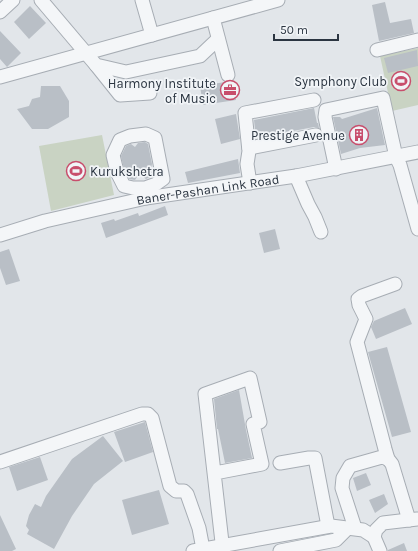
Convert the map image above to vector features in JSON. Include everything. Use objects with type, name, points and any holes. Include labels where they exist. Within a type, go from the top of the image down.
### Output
[{"type":"street","points":[[0,12],[13,0]]},
{"type":"street","points":[[42,0],[120,95],[150,93]]},
{"type":"street","points":[[142,0],[152,35]]},
{"type":"street","points":[[0,77],[278,0]]},
{"type":"street","points":[[213,18],[228,75]]},
{"type":"street","points":[[96,64],[126,72],[200,56],[218,39]]},
{"type":"street","points":[[377,50],[418,40]]},
{"type":"street","points":[[336,169],[325,117],[326,110],[383,98],[396,157],[400,165],[418,229]]},
{"type":"street","points":[[250,183],[247,164],[249,148],[245,113],[314,100]]},
{"type":"street","points":[[146,134],[155,138],[163,179],[146,193],[124,186],[113,155],[120,140],[130,136],[146,134]]},
{"type":"street","points":[[249,148],[316,135]]},
{"type":"street","name":"Baner-Pashan Link Road","points":[[0,235],[146,193],[250,183],[336,169],[418,152]]},
{"type":"street","points":[[296,176],[321,232]]},
{"type":"street","points":[[374,536],[376,530],[383,524],[414,519],[392,464],[388,459],[357,342],[366,319],[359,305],[358,299],[362,296],[395,284]]},
{"type":"street","points":[[214,473],[262,464],[253,424],[260,422],[250,378],[206,394],[214,473],[223,548]]},
{"type":"street","points":[[0,462],[142,414],[148,414],[152,418],[170,486],[176,491],[184,491],[188,494],[199,528],[198,550],[223,548],[328,526],[363,530],[374,536],[380,551]]},
{"type":"street","points":[[261,428],[269,458],[261,460]]},
{"type":"street","points":[[351,529],[342,488],[343,478],[350,466],[382,457],[388,459]]},
{"type":"street","points":[[280,464],[315,458],[328,526]]},
{"type":"street","points":[[280,551],[336,540],[351,529]]},
{"type":"green space","name":"Symphony Club","points":[[418,48],[418,105],[392,111],[380,56]]},
{"type":"green space","name":"Kurukshetra","points":[[102,135],[114,195],[51,211],[39,146]]},
{"type":"building","points":[[385,2],[390,23],[411,19],[414,33],[379,41],[372,5]]},
{"type":"building","points":[[30,6],[46,23],[29,39],[14,22]]},
{"type":"building","points":[[0,31],[21,53],[7,67],[0,59]]},
{"type":"building","points":[[417,50],[418,66],[388,73],[384,58]]},
{"type":"building","points":[[233,81],[236,100],[203,105],[200,86],[225,82],[230,83]]},
{"type":"building","points":[[41,86],[60,86],[69,101],[69,117],[48,129],[32,129],[17,109],[29,106],[32,99],[40,97]]},
{"type":"building","points":[[314,108],[319,128],[314,127],[256,138],[254,120]]},
{"type":"building","name":"Prestige Avenue","points":[[377,108],[385,145],[360,148],[341,154],[333,117],[340,117],[342,119]]},
{"type":"building","points":[[236,114],[240,139],[221,144],[215,119]]},
{"type":"building","points":[[145,142],[148,144],[152,164],[151,168],[153,169],[154,175],[146,179],[139,174],[135,180],[129,179],[124,169],[121,156],[126,146],[131,144],[135,147],[138,143]]},
{"type":"building","points":[[238,159],[240,173],[188,183],[185,172]]},
{"type":"building","points":[[165,206],[168,215],[106,238],[101,223],[114,219],[115,221],[138,213],[139,216]]},
{"type":"building","points":[[275,229],[280,249],[264,253],[259,233]]},
{"type":"building","points":[[9,249],[20,281],[6,285],[0,268],[0,252]]},
{"type":"building","points":[[405,308],[412,324],[376,339],[371,327],[374,321]]},
{"type":"building","points":[[387,347],[411,432],[392,437],[368,352]]},
{"type":"building","points":[[239,390],[252,458],[225,463],[217,429],[214,399]]},
{"type":"building","points":[[145,422],[153,452],[125,462],[114,432]]},
{"type":"building","points":[[103,436],[123,461],[94,484],[72,516],[54,549],[27,534],[29,530],[26,526],[29,515],[35,504],[41,507],[46,496],[72,459]]},
{"type":"building","points":[[40,457],[48,480],[17,491],[9,467]]},
{"type":"building","points":[[366,473],[371,485],[357,491],[353,478]]},
{"type":"building","points":[[159,490],[169,524],[132,535],[122,500]]},
{"type":"building","points":[[384,494],[388,504],[375,513],[369,500]]},
{"type":"building","points":[[0,515],[16,549],[12,551],[0,551]]},
{"type":"building","points":[[404,543],[407,551],[388,551],[388,550]]},
{"type":"place","name":"Symphony Club","points":[[401,81]]},
{"type":"place","name":"Harmony Institute of Music","points":[[230,90]]},
{"type":"place","name":"Prestige Avenue","points":[[359,135]]},
{"type":"place","name":"Kurukshetra","points":[[76,171]]}]
